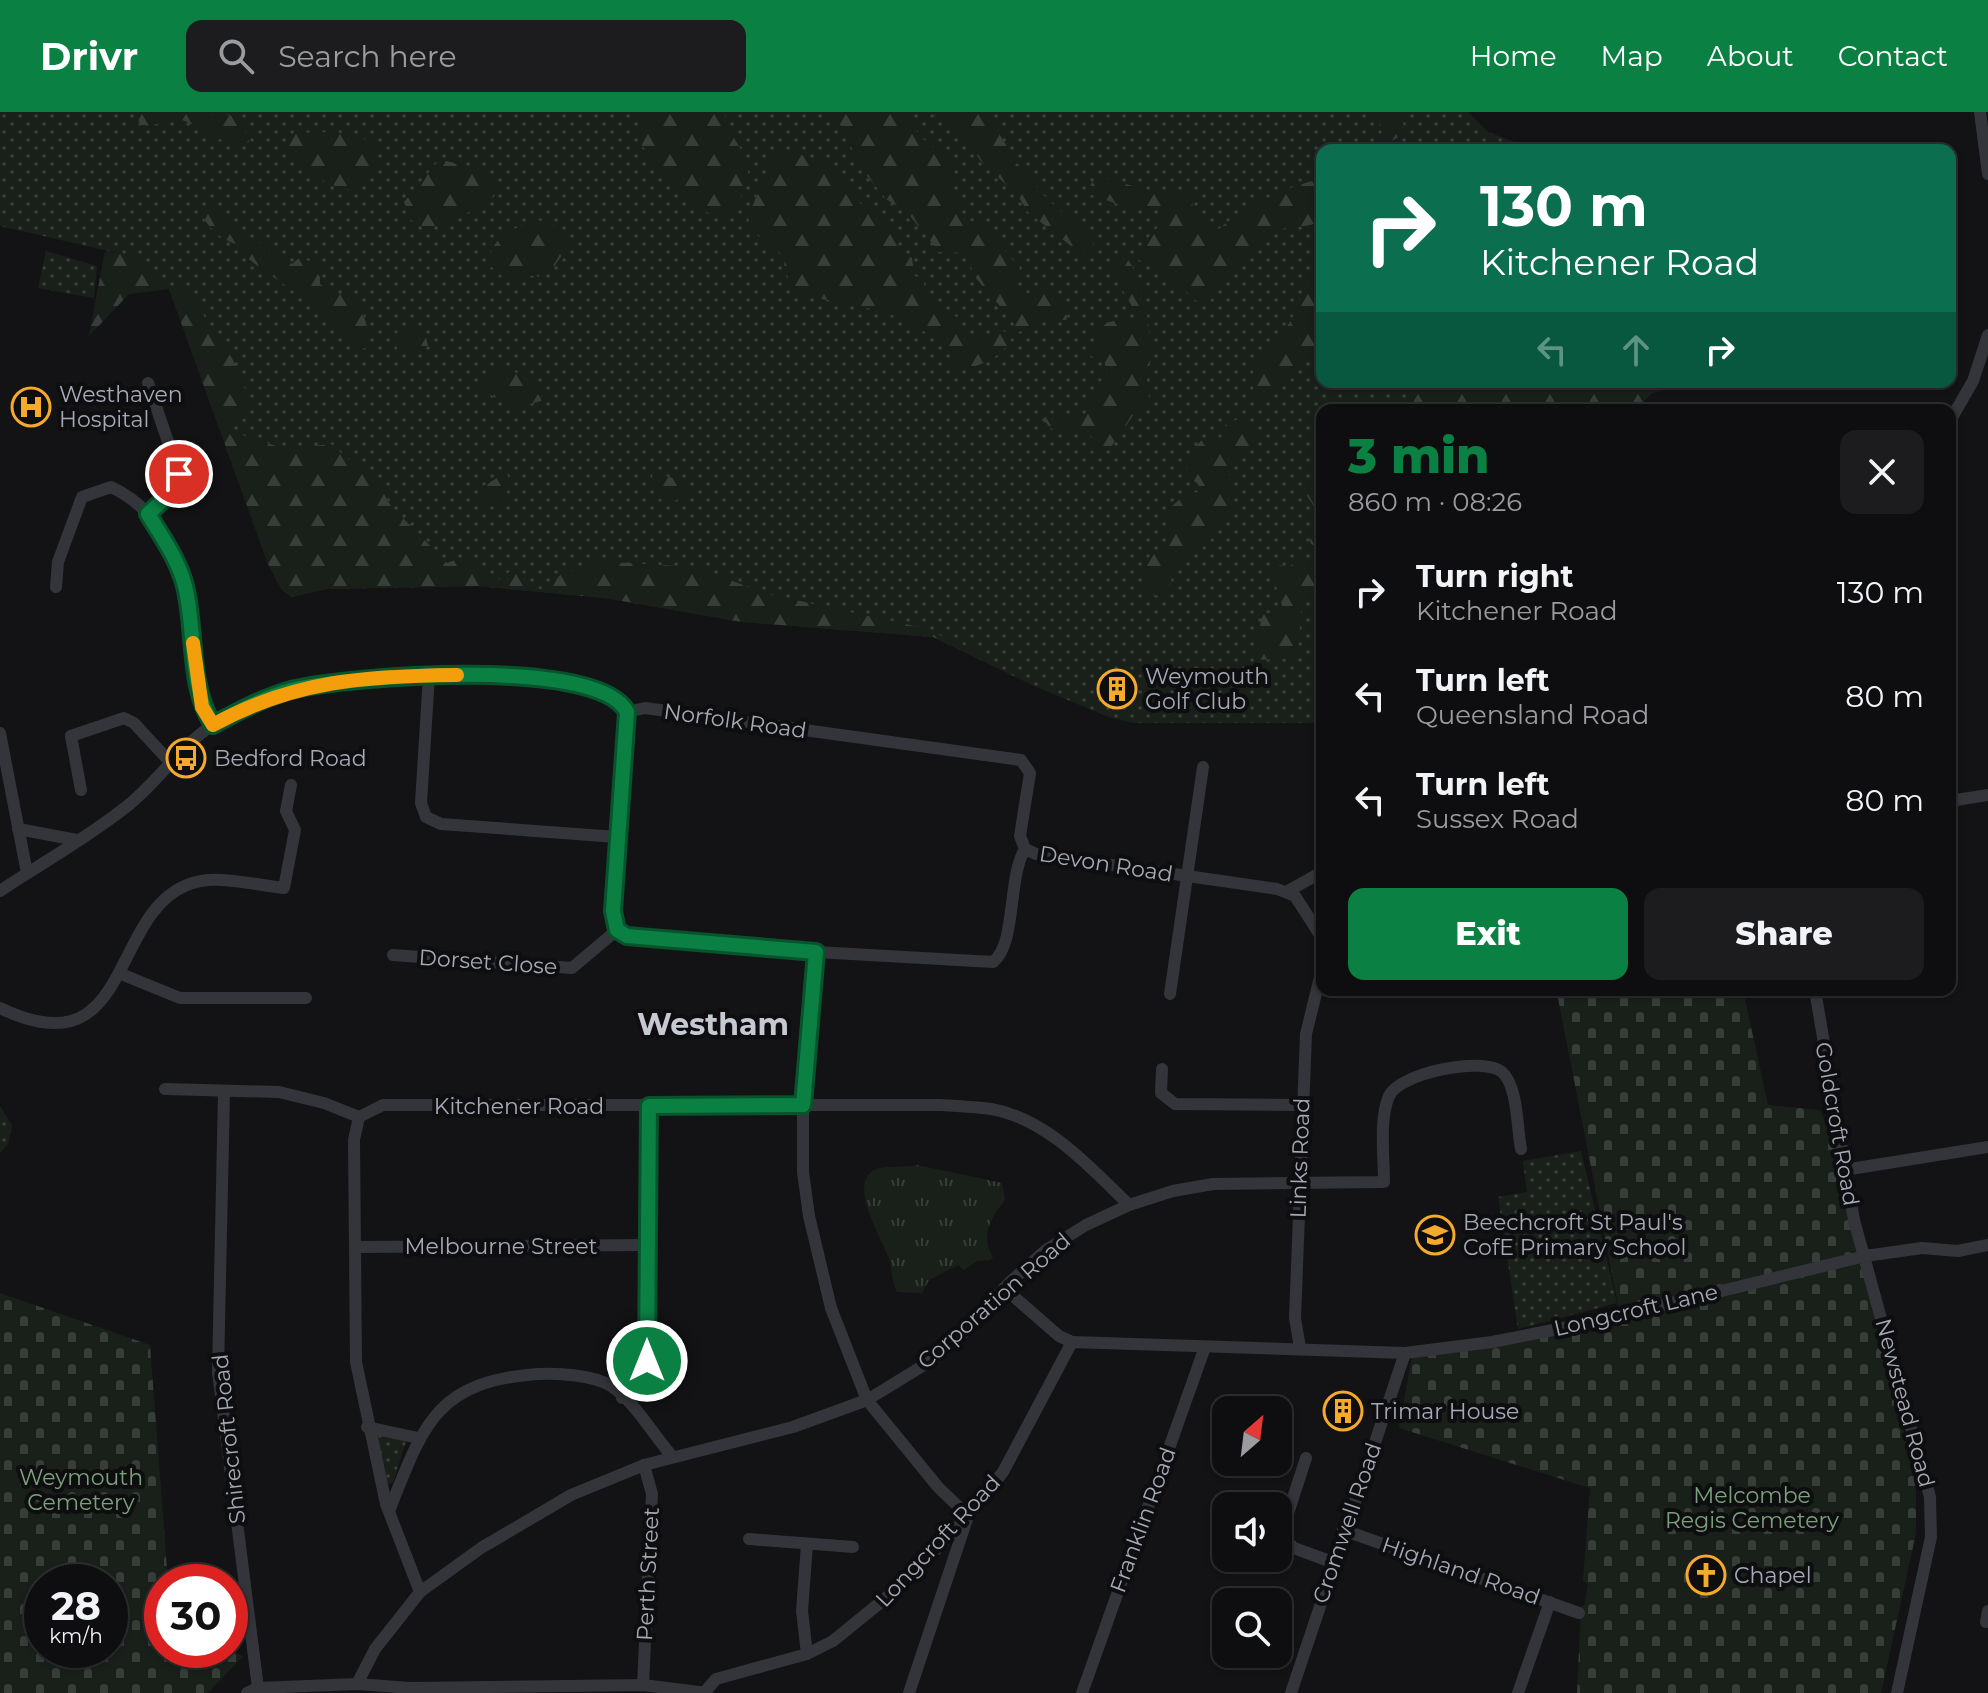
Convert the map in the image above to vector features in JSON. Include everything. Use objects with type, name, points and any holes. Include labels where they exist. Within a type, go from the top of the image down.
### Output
[{"type":"street","points":[[1980,112],[1988,174]]},
{"type":"street","points":[[1956,411],[1973,381],[1988,335]]},
{"type":"street","points":[[148,383],[179,474],[175,489],[148,514]]},
{"type":"street","points":[[56,587],[62,548],[82,497],[111,487],[130,496],[148,514],[169,547],[185,585],[202,707],[213,725]]},
{"type":"street","points":[[0,891],[129,805],[170,762],[213,725],[250,704],[291,690],[384,675],[495,675],[570,685],[613,697],[627,712],[613,911],[617,930],[627,936],[816,952],[803,1105],[803,1172],[809,1216],[831,1308],[867,1400],[938,1487],[968,1516],[909,1693]]},
{"type":"street","points":[[429,675],[421,803],[426,817],[441,824],[617,837]]},
{"type":"street","name":"Norfolk Road","points":[[627,712],[645,708],[1021,760],[1030,773],[1020,836],[1025,849],[1015,869],[1004,947],[993,962],[816,952]]},
{"type":"street","points":[[81,790],[71,736],[124,718],[134,723],[170,762]]},
{"type":"street","points":[[0,733],[27,873]]},
{"type":"street","name":"Devon Road","points":[[1170,994],[1203,767]]},
{"type":"street","points":[[0,1008],[42,1023],[70,1021],[97,1006],[121,974],[152,913],[161,902],[186,885],[214,881],[284,888],[295,830],[286,811],[291,785]]},
{"type":"street","points":[[1956,800],[1988,795]]},
{"type":"street","points":[[18,829],[77,840]]},
{"type":"street","name":"Devon Road","points":[[1025,849],[1036,854],[1286,892]]},
{"type":"street","points":[[1316,875],[1286,892],[1299,902],[1316,929]]},
{"type":"street","name":"Dorset Close","points":[[393,955],[572,968],[617,930]]},
{"type":"street","points":[[121,974],[180,998],[306,998]]},
{"type":"street","name":"Links Road","points":[[1300,1348],[1295,1318],[1301,1105],[1306,1034],[1316,993]]},
{"type":"street","name":"Goldcroft Road","points":[[1816,996],[1844,1170],[1865,1256]]},
{"type":"street","name":"Corporation Road","points":[[357,1684],[375,1649],[420,1592],[481,1548],[571,1495],[644,1465],[671,1455],[793,1427],[867,1400],[934,1359],[970,1327],[1004,1288],[1066,1236],[1129,1205],[1173,1191],[1213,1184],[1384,1182],[1386,1107],[1391,1092],[1408,1077],[1483,1064],[1499,1070],[1510,1081],[1521,1149]]},
{"type":"street","points":[[1162,1069],[1161,1093],[1175,1104],[1301,1105]]},
{"type":"street","points":[[165,1089],[224,1093],[279,1092],[324,1103],[359,1117],[354,1140],[356,1362],[367,1427],[389,1511],[420,1592]]},
{"type":"street","name":"Shirecroft Road","points":[[224,1093],[218,1372],[252,1690]]},
{"type":"street","name":"Kitchener Road","points":[[359,1117],[383,1105],[941,1105],[994,1109],[1038,1128],[1079,1156],[1129,1205]]},
{"type":"street","points":[[622,1398],[647,1361],[649,1106]]},
{"type":"street","points":[[1844,1170],[1988,1147]]},
{"type":"street","name":"Melbourne Street","points":[[356,1247],[646,1245]]},
{"type":"street","name":"Longcroft Lane","points":[[1405,1353],[1492,1342],[1594,1322],[1865,1256],[1922,1248],[1958,1251],[1988,1245]]},
{"type":"street","name":"Newstead Road","points":[[1865,1256],[1930,1497],[1931,1537],[1897,1693]]},
{"type":"street","points":[[1004,1288],[1059,1336],[1072,1342],[1405,1353]]},
{"type":"street","name":"Longcroft Road","points":[[706,1693],[716,1679],[807,1654],[858,1624],[903,1584],[968,1516],[1003,1472],[1072,1342]]},
{"type":"street","name":"Franklin Road","points":[[1082,1693],[1205,1347]]},
{"type":"street","name":"Cromwell Road","points":[[1291,1693],[1332,1562],[1405,1353]]},
{"type":"street","points":[[389,1511],[418,1438],[440,1408],[476,1387],[512,1376],[548,1374],[610,1385],[645,1421],[671,1455]]},
{"type":"street","points":[[367,1427],[418,1438]]},
{"type":"street","points":[[1292,1499],[1306,1458]]},
{"type":"street","name":"Perth Street","points":[[643,1685],[652,1494],[644,1465]]},
{"type":"street","name":"Highland Road","points":[[1343,1530],[1579,1613]]},
{"type":"street","points":[[749,1539],[853,1547]]},
{"type":"street","points":[[807,1544],[802,1611],[807,1654]]},
{"type":"street","points":[[1292,1546],[1332,1562]]},
{"type":"street","points":[[1518,1693],[1550,1602]]},
{"type":"street","points":[[252,1690],[357,1684],[410,1688],[627,1689],[643,1685],[706,1693]]},
{"type":"green space","name":"Weymouth Golf Club","points":[[0,112],[1468,112],[1488,132],[1520,144],[1316,144],[1316,388],[1671,388],[1611,404],[1316,404],[1316,723],[1133,723],[1106,716],[1032,685],[933,637],[742,622],[605,598],[477,586],[326,589],[292,597],[282,590],[268,564],[169,289],[130,256],[0,226]]},
{"type":"green space","points":[[132,112],[230,115],[242,121],[249,142],[224,141],[180,120],[142,125]]},
{"type":"green space","points":[[642,112],[725,112],[748,170],[743,194],[724,219],[712,215],[686,197],[651,159],[637,135]]},
{"type":"green space","points":[[903,112],[921,137],[949,160],[955,174],[946,191],[962,208],[962,216],[967,221],[980,222],[1020,268],[1012,283],[1021,297],[1042,290],[1054,293],[1069,311],[1066,320],[1045,319],[1017,333],[1013,321],[974,276],[967,253],[939,252],[907,212],[886,199],[860,167],[843,128],[830,113]]},
{"type":"green space","points":[[928,112],[986,112],[1017,163],[1048,200],[1095,240],[1090,253],[1081,254],[1028,212],[1018,196],[980,160],[962,132]]},
{"type":"green space","points":[[1377,112],[1400,114],[1406,132],[1389,143],[1383,139]]},
{"type":"green space","points":[[336,132],[363,138],[376,146],[374,167],[357,189],[338,187],[317,177],[299,163],[288,147],[295,133]]},
{"type":"green space","points":[[793,151],[822,163],[845,183],[860,203],[893,228],[899,251],[912,258],[914,275],[924,282],[925,299],[958,318],[962,322],[962,332],[972,340],[1004,331],[1011,336],[1010,344],[990,361],[954,373],[948,363],[952,352],[918,327],[886,312],[797,294],[784,269],[785,257],[752,231],[748,217],[774,153]]},
{"type":"green space","points":[[440,159],[479,171],[496,186],[498,194],[469,212],[428,229],[411,220],[404,202]]},
{"type":"green space","points":[[1099,176],[1153,191],[1186,189],[1193,193],[1192,216],[1219,229],[1268,198],[1316,181],[1316,222],[1268,235],[1248,251],[1209,303],[1201,305],[1174,281],[1136,258],[1135,252],[1158,227],[1164,209],[1120,205],[1089,194],[1091,184]]},
{"type":"green space","points":[[216,207],[237,224],[247,240],[263,243],[270,252],[280,253],[292,264],[299,258],[320,264],[320,284],[332,293],[359,297],[367,327],[366,348],[356,350],[322,312],[246,257],[242,246],[216,233],[204,219],[207,212]]},
{"type":"green space","points":[[538,220],[555,226],[569,245],[553,268],[541,277],[525,275],[508,281],[488,264],[490,254],[505,234]]},
{"type":"green space","points":[[46,251],[97,266],[94,298],[38,288]]},
{"type":"green space","points":[[105,251],[130,256],[169,289],[129,294],[89,336]]},
{"type":"green space","points":[[1117,255],[1125,256],[1131,264],[1145,304],[1151,346],[1147,382],[1149,397],[1147,406],[1134,414],[1109,450],[1098,453],[1091,450],[1093,439],[1088,432],[1052,429],[1043,420],[1048,413],[1061,417],[1094,413],[1087,403],[1107,371],[1104,361],[1091,356],[1088,351],[1095,348],[1095,334],[1104,325],[1133,321],[1135,312],[1111,269]]},
{"type":"green space","points":[[1316,271],[1316,343],[1304,365],[1263,401],[1253,388],[1255,368],[1292,319],[1310,273]]},
{"type":"green space","points":[[179,286],[195,297],[200,310],[232,358],[251,402],[249,417],[231,423],[233,432],[285,449],[331,444],[381,487],[391,506],[447,563],[470,555],[498,580],[515,568],[539,589],[547,589],[563,572],[586,568],[593,561],[694,567],[768,594],[923,628],[989,656],[991,665],[933,637],[742,622],[605,598],[477,586],[326,589],[292,597],[282,590],[268,564],[169,289]]},
{"type":"green space","points":[[401,328],[424,329],[428,346],[419,350],[398,351],[394,337]]},
{"type":"green space","points":[[499,368],[515,372],[542,391],[541,401],[514,408],[482,390],[480,380]]},
{"type":"green space","points":[[1414,388],[1657,388],[1644,404],[1410,404]]},
{"type":"green space","points":[[1241,418],[1253,430],[1253,447],[1224,469],[1234,489],[1229,512],[1207,543],[1176,562],[1167,596],[1148,595],[1143,590],[1146,560],[1167,542],[1167,511],[1182,497],[1200,491],[1198,484],[1183,473],[1193,458],[1193,449],[1202,440],[1220,440],[1226,424]]},
{"type":"green space","points":[[506,473],[511,481],[500,510],[477,499],[480,488]]},
{"type":"green space","points":[[656,473],[686,482],[690,492],[673,502],[659,498],[652,475]]},
{"type":"green space","points":[[1311,487],[1316,488],[1316,546],[1310,543],[1314,506],[1304,492]]},
{"type":"green space","points":[[1300,557],[1316,559],[1316,600],[1302,603],[1297,658],[1254,660],[1262,615],[1283,609],[1271,569],[1278,565],[1289,567]]},
{"type":"green space","name":"Melcombe Regis Cemetery","points":[[1558,996],[1744,996],[1768,1105],[1820,1110],[1844,1170],[1916,1487],[1916,1533],[1881,1693],[1577,1693],[1581,1606],[1584,1606],[1588,1584],[1583,1581],[1590,1488],[1399,1428],[1412,1356],[1621,1320]]},
{"type":"green space","points":[[0,1106],[12,1125],[8,1144],[0,1153]]},
{"type":"green space","points":[[1581,1151],[1617,1303],[1518,1329],[1498,1197],[1527,1192],[1523,1161]]},
{"type":"green space","points":[[917,1165],[1002,1183],[1005,1200],[988,1228],[987,1242],[993,1258],[977,1261],[964,1270],[958,1265],[929,1280],[922,1293],[897,1292],[890,1262],[867,1205],[865,1182],[869,1174],[879,1169]]},
{"type":"green space","name":"Weymouth Cemetery","points":[[0,1293],[150,1345],[167,1564],[144,1564],[144,1668],[232,1668],[208,1693],[0,1693]]},
{"type":"green space","points":[[369,1433],[408,1436],[393,1482],[387,1485]]},
{"type":"slow traffic","points":[[193,643],[202,707],[213,725],[250,704],[291,690],[384,675],[457,675]]},
{"type":"place","name":"Westhaven Hospital","points":[[31,407]]},
{"type":"place","name":"Weymouth Golf Club","points":[[1117,689]]},
{"type":"place","name":"Bedford Road","points":[[186,758]]},
{"type":"place","name":"Beechcroft St Paul's CofE Primary School","points":[[1435,1235]]},
{"type":"place","name":"Trimar House","points":[[1343,1411]]},
{"type":"place","name":"Chapel","points":[[1706,1575]]},
{"type":"district","name":"Westham","points":[[713,1024]]},
{"type":"route","points":[[179,474],[175,489],[148,514],[169,547],[185,585],[199,693],[202,707],[213,725],[250,704],[291,690],[384,675],[520,677],[570,685],[613,697],[623,704],[627,712],[613,911],[617,930],[627,936],[816,952],[803,1105],[649,1106],[647,1361]]}]
